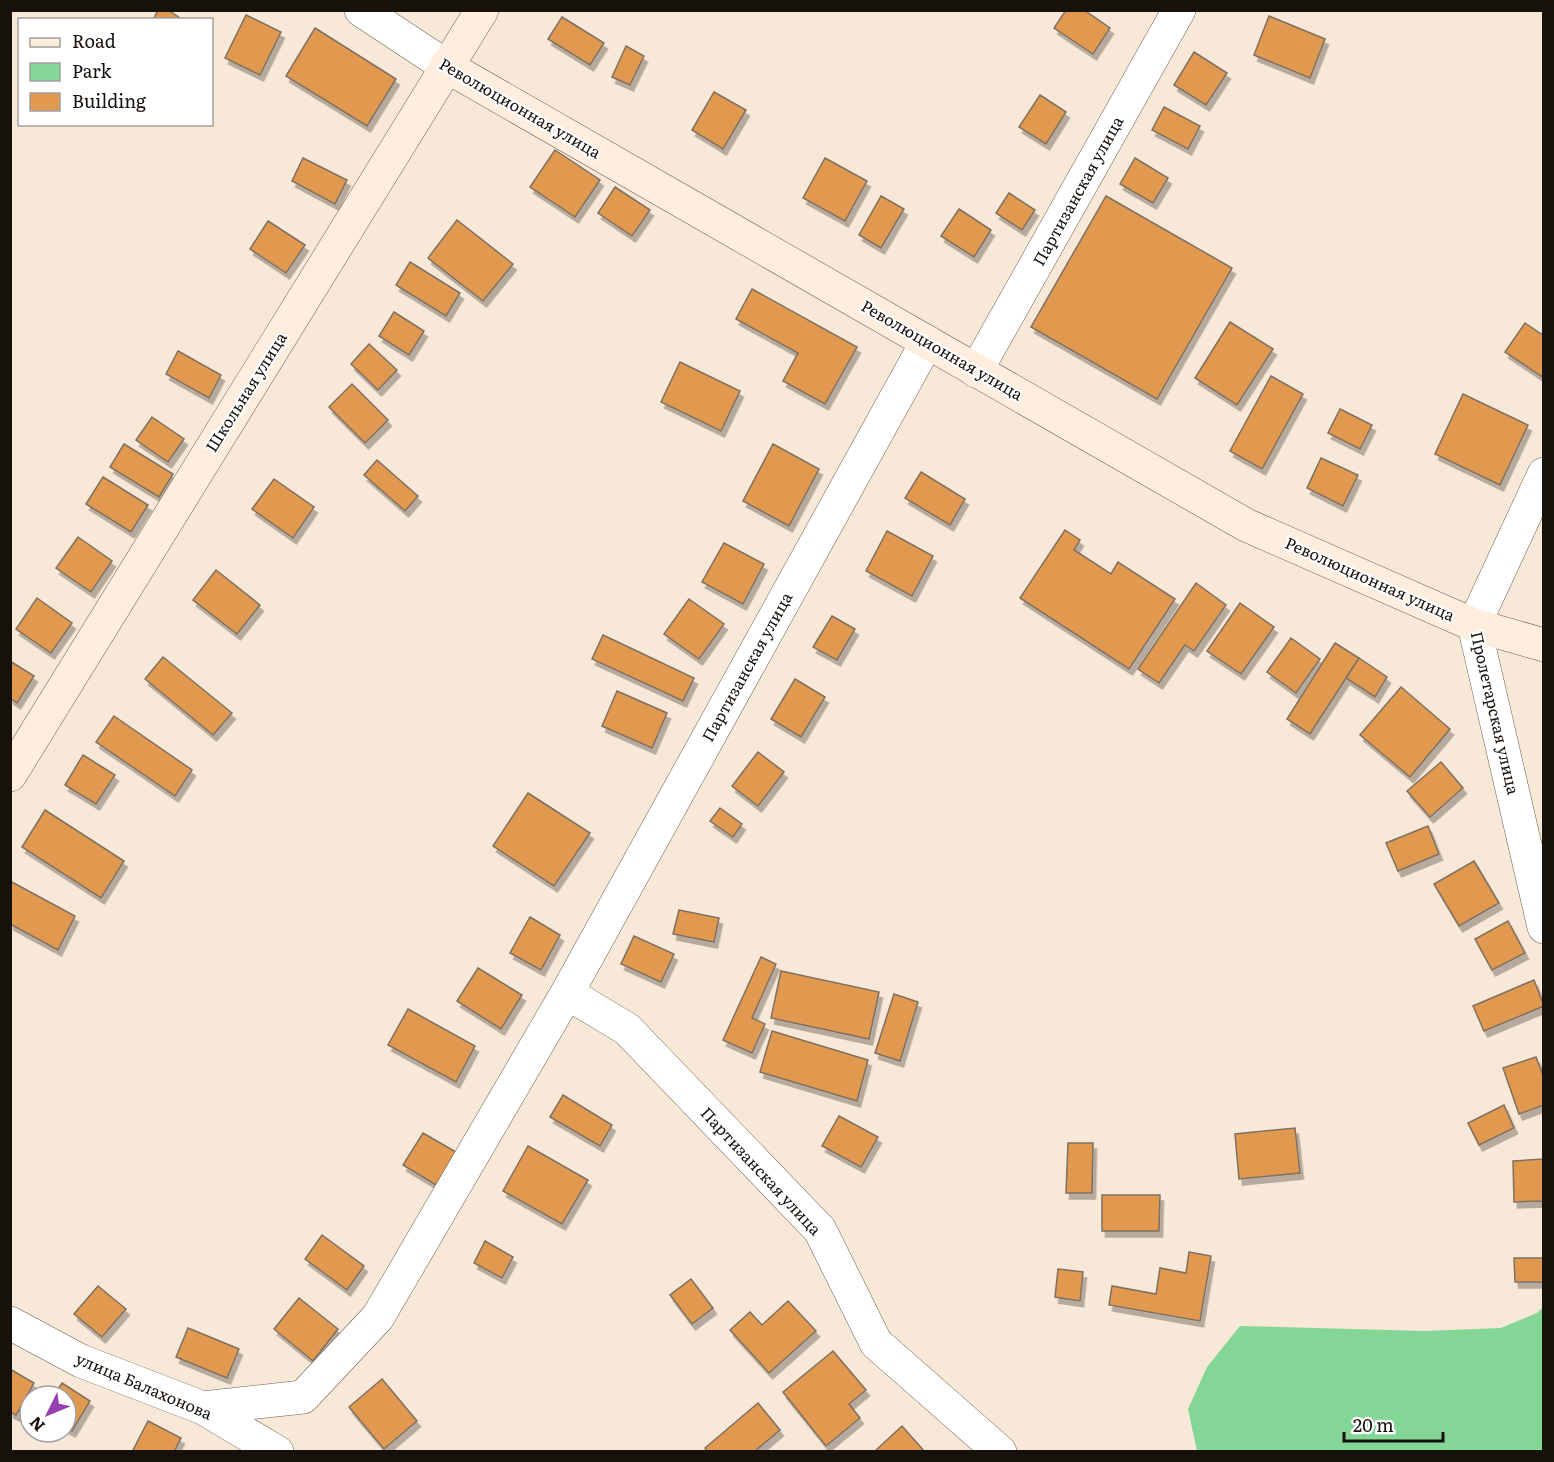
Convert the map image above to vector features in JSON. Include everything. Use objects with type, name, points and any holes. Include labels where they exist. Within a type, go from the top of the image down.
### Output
[{"type":"street","name":"Революционная улица","points":[[362,10],[446,66],[1246,525],[1474,625],[1544,645]]},
{"type":"street","name":"Школьная улица","points":[[10,775],[482,10]]},
{"type":"street","name":"Партизанская улица","points":[[976,370],[1179,10]]},
{"type":"street","name":"Партизанская улица","points":[[203,1408],[303,1397],[378,1317],[567,993],[927,342]]},
{"type":"street","name":"Пролетарская улица","points":[[1544,474],[1474,625],[1544,927]]},
{"type":"street","name":"Партизанская улица","points":[[567,993],[627,1029],[820,1230],[876,1343],[1000,1452]]},
{"type":"street","name":"улица Балахонова","points":[[10,1323],[81,1362],[203,1408],[277,1452]]},
{"type":"green space","points":[[1543,1307],[1543,1451],[1197,1451],[1188,1409],[1207,1367],[1240,1326],[1425,1331],[1501,1328],[1537,1313]]},
{"type":"building","points":[[158,10],[168,10],[180,18],[154,18]]},
{"type":"building","points":[[1066,10],[1084,10],[1110,28],[1093,54],[1054,28]]},
{"type":"building","points":[[246,15],[281,32],[260,75],[225,58]]},
{"type":"building","points":[[1269,16],[1325,39],[1310,78],[1254,55]]},
{"type":"building","points":[[562,17],[604,43],[590,65],[548,39]]},
{"type":"building","points":[[315,28],[396,79],[367,126],[286,76]]},
{"type":"building","points":[[626,46],[644,56],[630,85],[612,77]]},
{"type":"building","points":[[1194,52],[1227,73],[1206,105],[1174,85]]},
{"type":"building","points":[[714,92],[746,110],[723,149],[692,130]]},
{"type":"building","points":[[1040,95],[1066,112],[1046,144],[1019,127]]},
{"type":"building","points":[[1164,107],[1200,126],[1188,149],[1152,130]]},
{"type":"building","points":[[555,150],[600,180],[575,217],[530,187]]},
{"type":"building","points":[[303,158],[347,180],[335,204],[292,181]]},
{"type":"building","points":[[825,158],[867,181],[845,221],[803,198]]},
{"type":"building","points":[[1135,158],[1168,178],[1153,203],[1120,184]]},
{"type":"building","points":[[615,187],[650,210],[632,236],[598,213]]},
{"type":"building","points":[[1009,193],[1035,210],[1022,230],[996,213]]},
{"type":"building","points":[[881,196],[904,209],[881,248],[859,235]]},
{"type":"building","points":[[1106,196],[1232,268],[1157,399],[1031,327]]},
{"type":"building","points":[[959,209],[991,230],[974,257],[941,236]]},
{"type":"building","points":[[457,220],[513,264],[483,301],[428,258]]},
{"type":"building","points":[[268,221],[305,245],[286,273],[250,249]]},
{"type":"building","points":[[410,262],[460,293],[446,316],[396,285]]},
{"type":"building","points":[[752,289],[857,347],[825,404],[783,381],[798,353],[736,319]]},
{"type":"building","points":[[394,312],[424,331],[409,355],[379,336]]},
{"type":"building","points":[[1230,322],[1273,349],[1237,405],[1195,378]]},
{"type":"building","points":[[1525,323],[1544,336],[1544,378],[1505,352]]},
{"type":"building","points":[[369,344],[397,370],[378,390],[351,364]]},
{"type":"building","points":[[178,351],[221,375],[209,398],[166,374]]},
{"type":"building","points":[[680,362],[740,391],[721,431],[661,402]]},
{"type":"building","points":[[1271,376],[1303,394],[1262,469],[1230,451]]},
{"type":"building","points":[[352,384],[388,420],[365,443],[329,407]]},
{"type":"building","points":[[1463,394],[1528,425],[1500,485],[1435,454]]},
{"type":"building","points":[[1340,409],[1372,425],[1360,449],[1328,433]]},
{"type":"building","points":[[152,417],[184,439],[168,462],[136,440]]},
{"type":"building","points":[[124,444],[173,474],[159,497],[110,467]]},
{"type":"building","points":[[773,444],[819,469],[789,526],[743,501]]},
{"type":"building","points":[[1321,458],[1358,475],[1343,506],[1307,488]]},
{"type":"building","points":[[377,460],[418,496],[405,511],[364,475]]},
{"type":"building","points":[[921,472],[965,499],[950,525],[905,498]]},
{"type":"building","points":[[103,477],[148,505],[131,532],[86,504]]},
{"type":"building","points":[[274,479],[314,507],[293,538],[252,509]]},
{"type":"building","points":[[1065,530],[1080,540],[1074,550],[1111,574],[1118,562],[1175,599],[1129,669],[1020,598]]},
{"type":"building","points":[[887,531],[933,556],[912,596],[866,571]]},
{"type":"building","points":[[78,537],[112,561],[91,592],[56,568]]},
{"type":"building","points":[[724,543],[764,564],[743,604],[702,582]]},
{"type":"building","points":[[216,570],[260,605],[237,634],[193,600]]},
{"type":"building","points":[[1196,583],[1226,605],[1194,651],[1185,645],[1159,683],[1138,669]]},
{"type":"building","points":[[37,598],[72,623],[51,653],[16,629]]},
{"type":"building","points":[[689,599],[724,624],[699,659],[664,634]]},
{"type":"building","points":[[1240,603],[1274,627],[1241,674],[1207,651]]},
{"type":"building","points":[[832,616],[855,629],[837,660],[813,647]]},
{"type":"building","points":[[603,635],[694,678],[683,701],[592,659]]},
{"type":"building","points":[[1291,638],[1320,659],[1296,693],[1267,672]]},
{"type":"building","points":[[1335,643],[1359,658],[1310,734],[1287,719]]},
{"type":"building","points":[[163,657],[232,713],[213,735],[145,679]]},
{"type":"building","points":[[1359,658],[1387,677],[1375,697],[1346,678]]},
{"type":"building","points":[[10,661],[34,676],[17,703],[10,698]]},
{"type":"building","points":[[795,679],[825,697],[801,737],[771,719]]},
{"type":"building","points":[[1401,687],[1450,729],[1410,777],[1360,735]]},
{"type":"building","points":[[617,691],[667,713],[652,748],[602,726]]},
{"type":"building","points":[[114,716],[192,770],[175,796],[96,742]]},
{"type":"building","points":[[758,752],[784,772],[758,806],[732,786]]},
{"type":"building","points":[[83,755],[115,775],[96,804],[65,785]]},
{"type":"building","points":[[1441,762],[1463,788],[1430,817],[1407,791]]},
{"type":"building","points":[[528,793],[590,833],[554,886],[493,846]]},
{"type":"building","points":[[720,808],[742,824],[733,837],[710,821]]},
{"type":"building","points":[[45,810],[124,861],[101,898],[22,847]]},
{"type":"building","points":[[1428,826],[1439,854],[1398,871],[1386,843]]},
{"type":"building","points":[[1474,861],[1499,903],[1459,926],[1434,884]]},
{"type":"building","points":[[10,881],[75,916],[58,950],[10,924]]},
{"type":"building","points":[[679,910],[719,918],[714,942],[673,934]]},
{"type":"building","points":[[530,917],[560,935],[541,970],[510,953]]},
{"type":"building","points":[[1508,921],[1525,953],[1492,970],[1475,939]]},
{"type":"building","points":[[634,936],[674,954],[661,982],[621,964]]},
{"type":"building","points":[[761,957],[776,964],[752,1018],[765,1024],[752,1053],[723,1040]]},
{"type":"building","points":[[478,968],[522,995],[501,1029],[457,1001]]},
{"type":"building","points":[[781,971],[879,992],[869,1039],[771,1018]]},
{"type":"building","points":[[1534,980],[1544,1006],[1484,1031],[1473,1006]]},
{"type":"building","points":[[894,994],[918,1002],[900,1061],[875,1053]]},
{"type":"building","points":[[408,1009],[475,1046],[456,1082],[388,1045]]},
{"type":"building","points":[[772,1031],[868,1060],[857,1101],[760,1072]]},
{"type":"building","points":[[1536,1057],[1544,1078],[1544,1105],[1519,1114],[1503,1068]]},
{"type":"building","points":[[563,1095],[612,1125],[600,1146],[550,1117]]},
{"type":"building","points":[[1504,1105],[1514,1128],[1479,1145],[1468,1123]]},
{"type":"building","points":[[839,1116],[878,1137],[861,1167],[822,1146]]},
{"type":"building","points":[[1295,1128],[1300,1173],[1239,1179],[1235,1134]]},
{"type":"building","points":[[423,1133],[456,1152],[436,1185],[403,1165]]},
{"type":"building","points":[[1068,1143],[1093,1143],[1092,1193],[1066,1193]]},
{"type":"building","points":[[528,1146],[588,1180],[562,1224],[503,1191]]},
{"type":"building","points":[[1544,1159],[1544,1201],[1514,1202],[1513,1161]]},
{"type":"building","points":[[1102,1195],[1160,1195],[1159,1231],[1102,1231]]},
{"type":"building","points":[[322,1235],[364,1266],[347,1290],[305,1259]]},
{"type":"building","points":[[485,1241],[513,1257],[502,1278],[474,1263]]},
{"type":"building","points":[[1189,1252],[1211,1256],[1200,1321],[1109,1305],[1112,1286],[1156,1294],[1160,1268],[1186,1273]]},
{"type":"building","points":[[1514,1258],[1544,1258],[1544,1282],[1515,1282]]},
{"type":"building","points":[[1058,1269],[1083,1272],[1080,1301],[1055,1297]]},
{"type":"building","points":[[691,1279],[713,1308],[692,1324],[670,1295]]},
{"type":"building","points":[[98,1286],[126,1309],[102,1337],[74,1314]]},
{"type":"building","points":[[299,1298],[338,1329],[313,1361],[274,1329]]},
{"type":"building","points":[[788,1301],[816,1331],[769,1373],[730,1330],[750,1312],[762,1325]]},
{"type":"building","points":[[188,1328],[239,1349],[227,1378],[176,1357]]},
{"type":"building","points":[[833,1351],[866,1390],[849,1404],[860,1418],[826,1446],[783,1392]]},
{"type":"building","points":[[10,1369],[34,1383],[18,1384],[18,1411],[16,1415],[10,1412]]},
{"type":"building","points":[[382,1379],[417,1421],[384,1449],[349,1407]]},
{"type":"building","points":[[78,1393],[90,1401],[78,1421]]},
{"type":"building","points":[[758,1403],[780,1430],[754,1452],[708,1452],[705,1448]]},
{"type":"building","points":[[148,1421],[181,1438],[174,1452],[132,1452]]},
{"type":"building","points":[[902,1426],[925,1452],[874,1452]]}]
